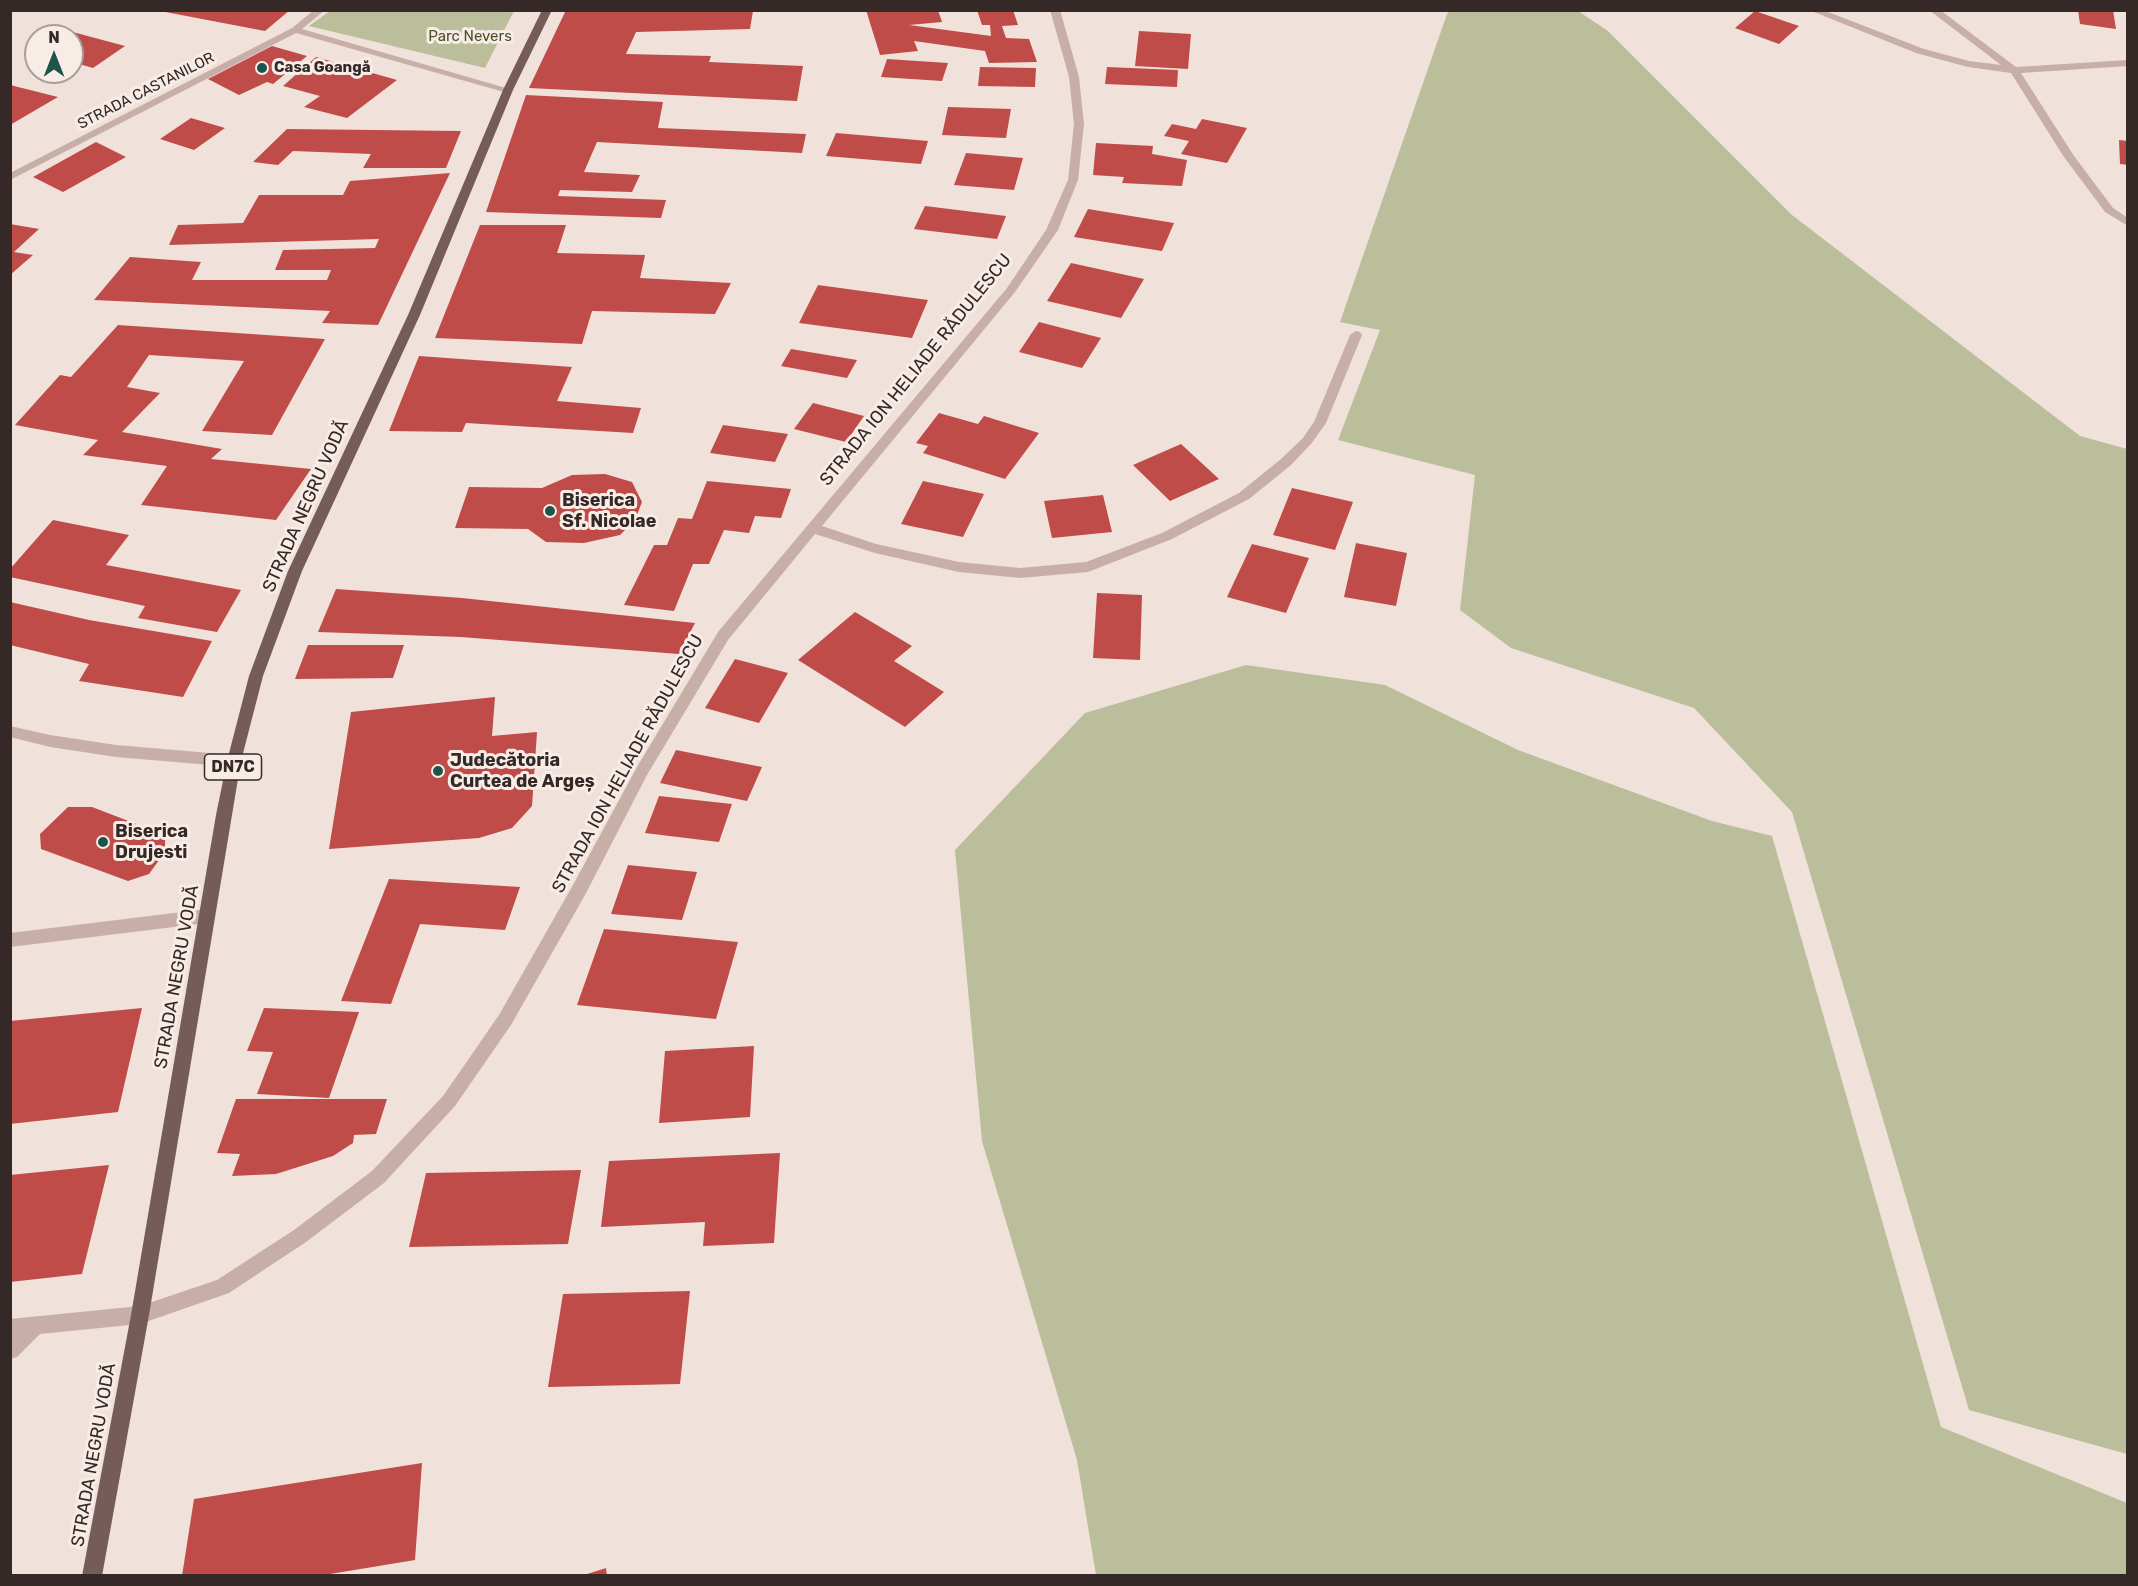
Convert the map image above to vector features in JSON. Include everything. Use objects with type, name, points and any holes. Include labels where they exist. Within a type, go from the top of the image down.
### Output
[{"type":"main road","name":"STRADA NEGRU VODĂ","points":[[92,1575],[140,1315],[234,761],[256,676],[295,571],[414,315],[508,90],[546,10]]},
{"type":"street","name":"STRADA CASTANILOR","points":[[10,177],[295,30],[321,10]]},
{"type":"street","name":"STRADA ION HELIADE RĂDULESCU","points":[[10,1328],[140,1315],[222,1287],[300,1236],[378,1177],[449,1101],[510,1010],[700,670],[723,636],[1011,290],[1052,230],[1073,180],[1079,124],[1074,77],[1055,10]]},
{"type":"street","points":[[1813,10],[1920,51],[1968,64],[2014,70],[2127,63]]},
{"type":"street","points":[[1933,10],[2014,70],[2069,157],[2109,210],[2127,223]]},
{"type":"street","points":[[295,30],[508,90]]},
{"type":"street","points":[[812,528],[875,548],[959,567],[1020,573],[1088,567],[1167,536],[1244,496],[1286,462],[1307,441],[1320,423],[1356,335]]},
{"type":"street","points":[[10,731],[50,741],[116,751],[234,761]]},
{"type":"street","points":[[10,940],[207,916]]},
{"type":"street","points":[[10,1350],[35,1326]]},
{"type":"green space","points":[[1451,10],[1578,11],[1608,31],[1792,215],[2080,436],[2127,449],[2127,1454],[1969,1410],[1792,812],[1694,708],[1511,648],[1460,610],[1475,475],[1338,440],[1380,330],[1340,322],[1447,14]]},
{"type":"green space","name":"Parc Nevers","points":[[330,11],[514,11],[485,68],[309,26]]},
{"type":"green space","points":[[1246,665],[1385,685],[1518,750],[1712,821],[1772,836],[1941,1427],[2127,1503],[2127,1575],[1096,1575],[1077,1460],[982,1141],[955,850],[1085,713]]},
{"type":"building","points":[[155,10],[290,10],[265,31]]},
{"type":"building","points":[[566,10],[753,11],[750,29],[636,32],[626,54],[711,56],[709,62],[803,66],[797,101],[529,88]]},
{"type":"building","points":[[866,10],[938,10],[942,22],[909,25],[991,36],[990,25],[982,25],[977,10],[1013,10],[1018,25],[1002,26],[1006,38],[1029,39],[1037,62],[989,63],[985,51],[914,41],[918,51],[880,55]]},
{"type":"building","points":[[2078,10],[2113,10],[2116,29],[2080,24]]},
{"type":"building","points":[[1755,11],[1799,26],[1779,44],[1735,28]]},
{"type":"building","points":[[1139,31],[1191,34],[1188,69],[1135,66]]},
{"type":"building","points":[[84,35],[125,46],[93,68],[84,65]]},
{"type":"building","name":"Casa Goangă","points":[[272,46],[307,56],[273,84],[267,82],[239,95],[208,79]]},
{"type":"building","points":[[316,57],[397,80],[347,118],[304,107],[320,96],[283,86]]},
{"type":"building","points":[[887,59],[948,63],[942,81],[881,77]]},
{"type":"building","points":[[980,67],[1036,68],[1035,87],[978,86]]},
{"type":"building","points":[[1107,67],[1178,70],[1177,87],[1105,84]]},
{"type":"building","points":[[10,85],[58,97],[10,125]]},
{"type":"building","points":[[526,95],[663,102],[658,128],[806,134],[802,153],[597,142],[584,172],[640,175],[632,192],[560,190],[558,196],[666,200],[661,218],[486,212]]},
{"type":"building","points":[[948,107],[1011,109],[1006,138],[942,135]]},
{"type":"building","points":[[191,118],[225,128],[194,150],[160,139]]},
{"type":"building","points":[[1202,119],[1247,128],[1227,163],[1181,154],[1189,141],[1164,136],[1172,124],[1196,129]]},
{"type":"building","points":[[287,129],[461,131],[446,168],[363,168],[371,154],[293,151],[278,165],[253,162]]},
{"type":"building","points":[[836,133],[928,141],[921,164],[826,156]]},
{"type":"building","points":[[2119,140],[2128,141],[2128,165],[2120,164]]},
{"type":"building","points":[[96,142],[126,157],[63,192],[33,177]]},
{"type":"building","points":[[1096,143],[1153,146],[1152,154],[1187,160],[1182,186],[1122,183],[1124,177],[1093,175]]},
{"type":"building","points":[[966,153],[1023,158],[1014,190],[954,185]]},
{"type":"building","points":[[450,173],[378,325],[322,323],[330,311],[94,300],[130,257],[201,262],[192,280],[327,280],[331,270],[275,270],[283,250],[375,248],[379,239],[169,245],[178,225],[243,223],[259,195],[343,195],[350,181]]},
{"type":"building","points":[[925,206],[1006,216],[997,239],[914,229]]},
{"type":"building","points":[[1088,209],[1174,223],[1162,251],[1074,237]]},
{"type":"building","points":[[10,224],[39,229],[14,252],[33,255],[10,275]]},
{"type":"building","points":[[480,225],[566,225],[557,253],[645,255],[640,278],[731,283],[715,314],[592,311],[582,344],[435,338]]},
{"type":"building","points":[[1071,263],[1144,279],[1121,318],[1047,301]]},
{"type":"building","points":[[818,285],[928,300],[912,338],[799,323]]},
{"type":"building","points":[[1039,322],[1101,338],[1082,368],[1019,352]]},
{"type":"building","points":[[118,325],[325,339],[272,435],[202,431],[244,361],[149,355],[127,387],[160,393],[122,432],[222,449],[211,459],[311,469],[276,520],[141,505],[167,466],[83,455],[98,440],[15,425],[60,375],[71,377]]},
{"type":"building","points":[[791,349],[857,360],[847,378],[781,366]]},
{"type":"building","points":[[419,356],[572,367],[557,401],[641,408],[633,433],[466,423],[462,432],[389,431]]},
{"type":"building","points":[[813,403],[864,416],[846,442],[794,429]]},
{"type":"building","points":[[939,413],[978,424],[984,416],[1039,433],[1005,479],[923,453],[928,446],[916,443]]},
{"type":"building","points":[[723,425],[788,434],[775,462],[710,453]]},
{"type":"building","points":[[1181,444],[1219,479],[1170,501],[1133,465]]},
{"type":"building","name":"Biserica Sf. Nicolae","points":[[605,474],[632,482],[642,502],[635,520],[620,535],[584,543],[546,542],[528,529],[455,528],[469,487],[542,488],[572,475]]},
{"type":"building","points":[[707,481],[791,489],[781,518],[755,516],[749,533],[724,530],[709,564],[693,564],[674,611],[624,605],[654,545],[667,545],[678,518],[692,519]]},
{"type":"building","points":[[923,481],[984,494],[963,537],[901,524]]},
{"type":"building","points":[[1292,488],[1353,502],[1335,550],[1273,535]]},
{"type":"building","points":[[1103,495],[1112,532],[1052,538],[1044,501]]},
{"type":"building","points":[[53,520],[129,535],[106,565],[241,590],[217,632],[138,618],[145,606],[10,577],[10,569]]},
{"type":"building","points":[[1356,543],[1407,553],[1396,606],[1344,597]]},
{"type":"building","points":[[1252,544],[1309,558],[1286,613],[1227,597]]},
{"type":"building","points":[[336,589],[462,598],[695,623],[679,654],[461,637],[318,632]]},
{"type":"building","points":[[1097,593],[1142,595],[1140,660],[1093,658]]},
{"type":"building","points":[[10,602],[89,620],[212,641],[183,697],[79,681],[89,664],[10,645]]},
{"type":"building","points":[[855,612],[912,646],[894,661],[944,692],[905,727],[798,660]]},
{"type":"building","points":[[308,645],[404,645],[393,678],[295,679]]},
{"type":"building","points":[[735,659],[788,673],[759,723],[705,708]]},
{"type":"building","name":"Judecătoria Curtea de Argeș","points":[[495,697],[492,736],[537,732],[532,806],[512,828],[479,838],[329,849],[351,712]]},
{"type":"building","points":[[676,750],[762,767],[747,801],[660,783]]},
{"type":"building","points":[[659,796],[732,804],[719,842],[645,833]]},
{"type":"building","name":"Biserica Drujesti","points":[[68,807],[92,807],[165,835],[165,852],[149,874],[128,881],[41,849],[40,834]]},
{"type":"building","points":[[628,865],[697,872],[682,920],[611,914]]},
{"type":"building","points":[[389,879],[520,887],[505,930],[420,924],[391,1004],[341,1001]]},
{"type":"building","points":[[604,929],[738,942],[716,1019],[577,1005]]},
{"type":"building","points":[[142,1008],[118,1112],[10,1124],[10,1021]]},
{"type":"building","points":[[264,1008],[359,1012],[329,1098],[257,1094],[273,1052],[247,1051]]},
{"type":"building","points":[[754,1046],[750,1117],[659,1123],[665,1051]]},
{"type":"building","points":[[236,1099],[387,1099],[376,1134],[354,1135],[353,1143],[333,1156],[276,1174],[232,1176],[240,1154],[217,1153]]},
{"type":"building","points":[[780,1153],[774,1243],[703,1246],[705,1222],[601,1227],[609,1161]]},
{"type":"building","points":[[109,1165],[82,1274],[10,1282],[10,1175]]},
{"type":"building","points":[[581,1170],[568,1244],[409,1247],[426,1173]]},
{"type":"building","points":[[690,1291],[680,1384],[548,1387],[563,1294]]},
{"type":"building","points":[[422,1463],[415,1560],[318,1576],[182,1576],[194,1499]]},
{"type":"building","points":[[606,1568],[607,1576],[584,1576],[584,1575]]},
{"type":"place","name":"Casa Goangă","points":[[262,68]]},
{"type":"place","name":"Biserica Sf. Nicolae","points":[[550,511]]},
{"type":"place","name":"Judecătoria Curtea de Argeș","points":[[438,771]]},
{"type":"place","name":"Biserica Drujesti","points":[[103,842]]}]
